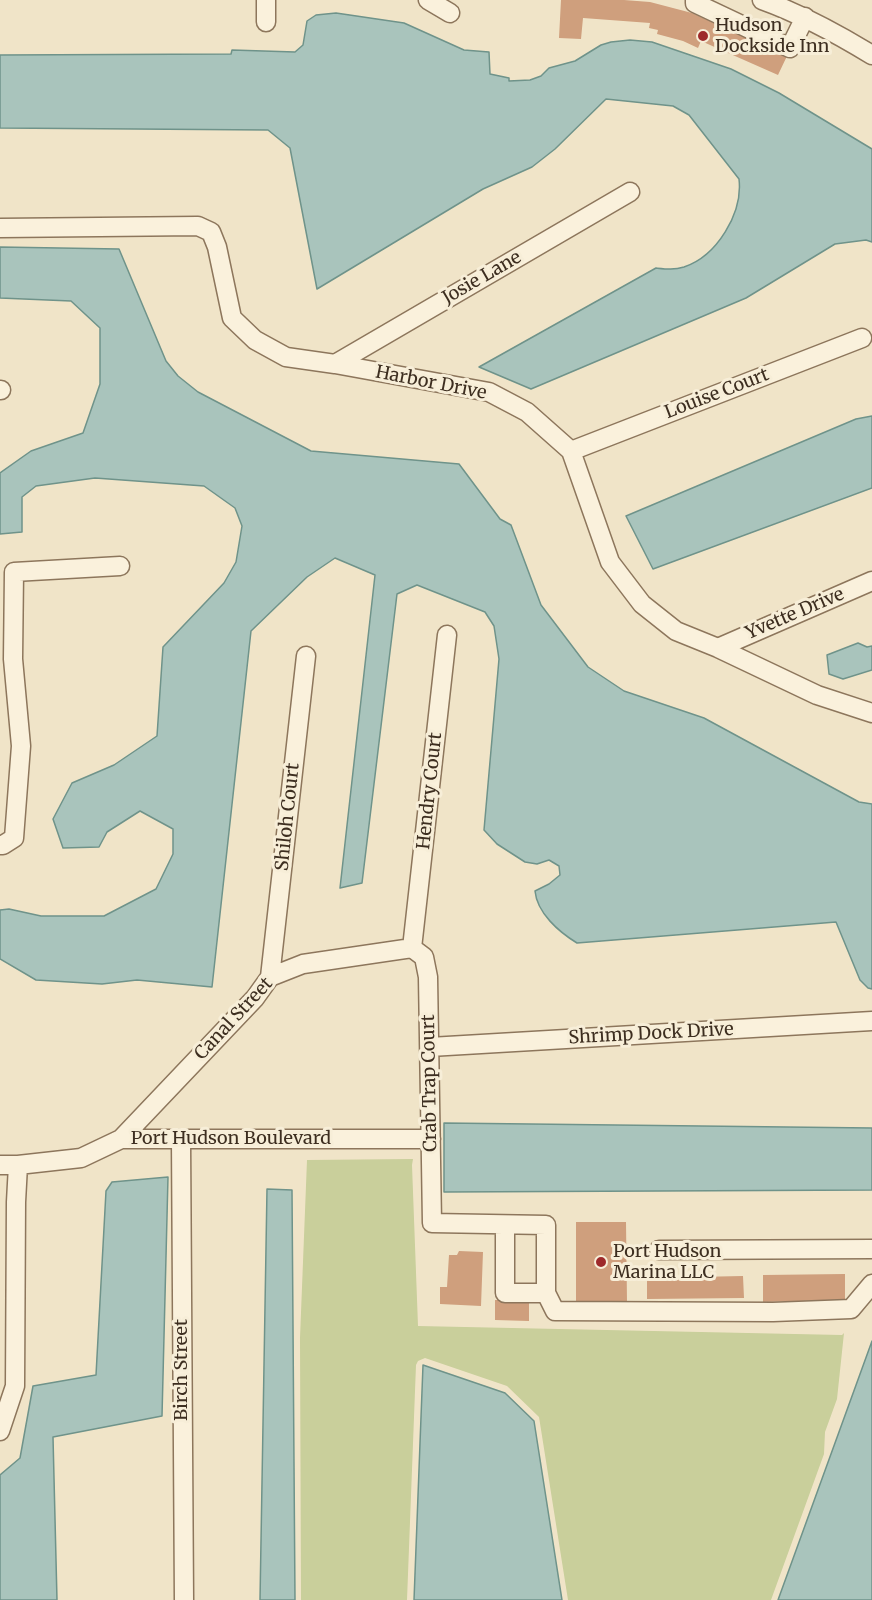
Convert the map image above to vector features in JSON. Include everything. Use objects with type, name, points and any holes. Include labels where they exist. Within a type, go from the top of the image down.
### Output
[{"type":"street","points":[[266,0],[266,22]]},
{"type":"street","points":[[428,0],[450,13]]},
{"type":"street","points":[[694,0],[695,3],[790,48],[805,17]]},
{"type":"street","points":[[762,0],[805,17],[872,54]]},
{"type":"street","name":"Josie Lane","points":[[334,364],[630,192]]},
{"type":"street","name":"Harbor Drive","points":[[0,228],[198,226],[211,232],[217,247],[232,318],[255,340],[286,357],[489,392],[527,412],[571,451],[610,562],[642,604],[676,631],[718,648],[817,695],[872,712]]},
{"type":"street","name":"Louise Court","points":[[571,451],[862,338]]},
{"type":"street","points":[[7,842],[21,746],[13,659],[14,572],[120,566]]},
{"type":"street","name":"Yvette Drive","points":[[718,648],[872,581]]},
{"type":"street","name":"Hendry Court","points":[[412,948],[447,634]]},
{"type":"street","name":"Shiloh Court","points":[[270,977],[306,657]]},
{"type":"street","name":"Canal Street","points":[[121,1139],[255,998],[270,977],[303,964],[412,948]]},
{"type":"street","name":"Crab Trap Court","points":[[412,948],[424,957],[428,977],[432,1223],[505,1225]]},
{"type":"street","name":"Shrimp Dock Drive","points":[[429,1047],[872,1021]]},
{"type":"street","name":"Port Hudson Boulevard","points":[[9,1165],[81,1158],[121,1139],[431,1139]]},
{"type":"street","name":"Birch Street","points":[[181,1140],[184,1600]]},
{"type":"street","points":[[0,1431],[15,1386],[16,1202],[9,1165]]},
{"type":"street","points":[[546,1293],[505,1293],[505,1225],[546,1225],[546,1293],[555,1311],[773,1312],[851,1309],[872,1284]]},
{"type":"street","points":[[659,1250],[872,1250]]},
{"type":"green space","points":[[413,1159],[418,1326],[842,1335],[844,1333],[837,1399],[825,1432],[824,1454],[771,1600],[568,1600],[539,1417],[507,1386],[425,1358],[418,1361],[416,1365],[407,1600],[301,1600],[300,1338],[307,1160]]},
{"type":"water","points":[[336,13],[404,23],[464,50],[489,52],[490,74],[509,78],[509,81],[530,80],[541,76],[549,68],[575,61],[601,45],[630,40],[652,42],[731,69],[779,93],[872,149],[872,242],[866,240],[835,244],[746,298],[531,389],[479,367],[656,268],[677,269],[696,261],[717,243],[732,219],[737,206],[739,179],[689,115],[673,106],[606,99],[555,149],[532,167],[483,189],[317,289],[290,148],[268,130],[0,128],[0,55],[231,54],[232,50],[295,52],[303,45],[307,21],[316,15]]},
{"type":"water","points":[[0,247],[119,249],[166,361],[178,376],[198,392],[311,451],[459,464],[500,519],[511,525],[541,605],[588,667],[624,691],[704,718],[859,802],[872,804],[872,989],[860,980],[836,922],[577,943],[556,928],[540,907],[535,891],[560,875],[559,866],[549,860],[537,864],[525,862],[497,844],[484,830],[499,659],[494,626],[485,612],[417,585],[397,594],[362,883],[340,888],[375,575],[335,558],[307,577],[251,631],[212,987],[137,980],[102,984],[36,980],[0,959],[0,910],[9,909],[41,916],[104,916],[156,889],[173,854],[173,829],[140,811],[107,832],[99,847],[63,848],[53,819],[72,783],[114,765],[157,736],[163,647],[224,583],[236,562],[242,526],[235,508],[204,486],[95,478],[36,486],[22,497],[22,532],[0,534],[0,473],[31,451],[83,433],[100,384],[100,328],[71,301],[0,298]]},
{"type":"water","points":[[872,416],[872,488],[653,569],[626,516],[856,419]]},
{"type":"water","points":[[858,643],[867,647],[872,646],[872,670],[843,679],[829,674],[827,655]]},
{"type":"water","points":[[444,1123],[872,1128],[872,1190],[444,1192]]},
{"type":"water","points":[[168,1177],[162,1416],[53,1437],[57,1600],[0,1600],[0,1475],[20,1458],[33,1386],[96,1375],[106,1191],[112,1182]]},
{"type":"water","points":[[267,1189],[292,1190],[295,1600],[260,1600]]},
{"type":"water","points":[[872,1341],[872,1600],[778,1600]]},
{"type":"water","points":[[423,1365],[505,1393],[534,1421],[562,1600],[414,1600]]},
{"type":"building","name":"Hudson Dockside Inn","points":[[561,0],[650,2],[692,13],[787,56],[778,75],[701,41],[698,48],[657,34],[658,30],[649,28],[650,23],[583,18],[581,39],[559,38]]},
{"type":"building","name":"Port Hudson Marina LLC","points":[[576,1222],[626,1222],[627,1302],[576,1302]]},
{"type":"building","points":[[459,1251],[483,1252],[481,1306],[440,1304],[440,1287],[447,1287],[449,1255],[457,1255]]},
{"type":"building","points":[[845,1274],[845,1300],[763,1302],[763,1275]]},
{"type":"building","points":[[743,1276],[744,1298],[647,1299],[647,1278]]},
{"type":"building","points":[[495,1300],[529,1300],[529,1321],[495,1320]]},
{"type":"place","name":"Hudson Dockside Inn","points":[[703,36]]},
{"type":"place","name":"Port Hudson Marina LLC","points":[[601,1262]]}]
